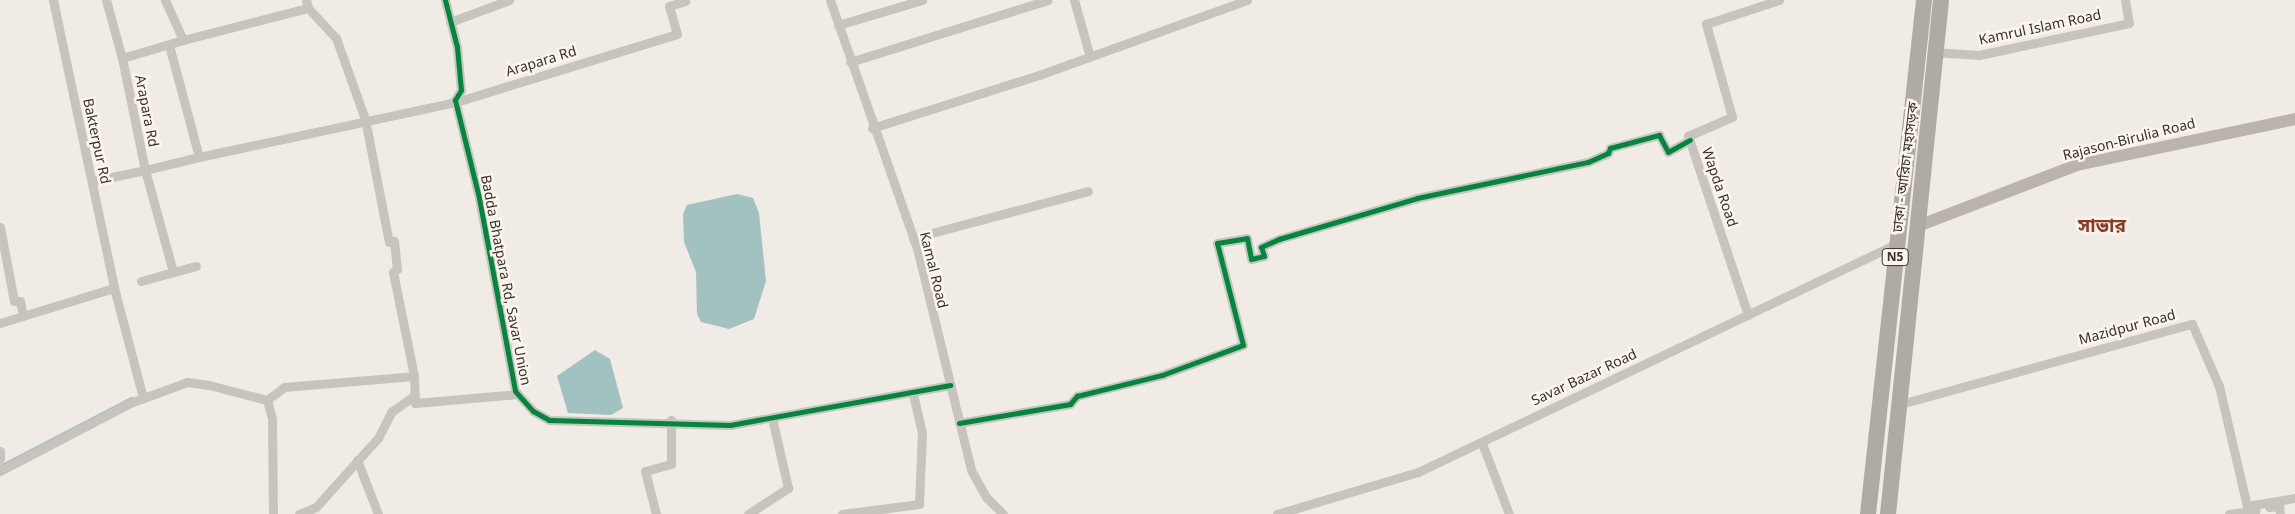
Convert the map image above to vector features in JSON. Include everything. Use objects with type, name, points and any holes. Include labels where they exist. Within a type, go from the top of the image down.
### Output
[{"type":"highway","name":"ঢাকা - আরিচা মহাসড়ক","points":[[1868,514],[1924,0]]},
{"type":"highway","name":"ঢাকা - আরিচা মহাসড়ক","points":[[1888,514],[1896,405],[1918,226],[1934,52],[1941,0]]},
{"type":"street","name":"Bakterpur Rd","points":[[53,0],[114,288],[143,398]]},
{"type":"street","name":"Arapara Rd","points":[[106,0],[122,58],[145,170],[174,272]]},
{"type":"street","points":[[166,0],[182,40]]},
{"type":"street","name":"Badda Bhatpara Rd, Savar Union","points":[[445,0],[461,90],[456,102],[518,394],[533,411],[549,420],[671,420],[730,425],[950,386]]},
{"type":"street","points":[[450,22],[509,0]]},
{"type":"street","name":"Arapara Rd","points":[[92,180],[145,170],[365,119],[456,102],[677,34],[669,6],[687,0]]},
{"type":"street","name":"Kamal Road","points":[[830,0],[872,128],[913,238],[971,470],[986,497],[1003,514]]},
{"type":"street","points":[[838,25],[922,0]]},
{"type":"street","points":[[850,62],[1048,0]]},
{"type":"street","points":[[1074,0],[1090,57]]},
{"type":"street","points":[[872,128],[1090,57],[1247,0]]},
{"type":"street","name":"Wapda Road","points":[[1748,315],[1688,136],[1732,117],[1706,24],[1779,0]]},
{"type":"street","name":"Kamrul Islam Road","points":[[1934,52],[1979,56],[2130,23],[2125,0]]},
{"type":"street","name":"Arapara Rd","points":[[122,58],[307,4],[336,38],[365,119]]},
{"type":"street","points":[[169,45],[199,157]]},
{"type":"street","points":[[365,119],[389,242],[394,241],[397,269],[393,272],[414,376],[416,403],[518,394]]},
{"type":"street","name":"Rajason-Birulia Road","points":[[1918,226],[2077,165],[2295,119]]},
{"type":"street","points":[[959,423],[1070,404],[1076,396],[1162,376],[1243,345],[1217,243],[1247,238],[1251,259],[1264,256],[1261,247],[1273,242],[1418,198],[1588,162],[1608,154],[1610,148],[1659,135],[1668,152],[1690,140]]},
{"type":"street","points":[[913,238],[1088,191]]},
{"type":"street","points":[[0,228],[14,301],[20,301],[23,316]]},
{"type":"street","name":"Savar Bazar Road","points":[[1277,514],[1418,472],[1896,244]]},
{"type":"street","points":[[141,281],[196,266]]},
{"type":"street","points":[[0,323],[114,288]]},
{"type":"street","name":"Mazidpur Road","points":[[1896,405],[2192,324],[2220,386],[2247,506],[2295,498]]},
{"type":"street","points":[[267,400],[284,387],[414,376]]},
{"type":"street","points":[[0,471],[143,398],[187,382],[267,400]]},
{"type":"street","points":[[842,514],[919,504],[922,433],[913,394]]},
{"type":"street","points":[[299,514],[316,507],[378,438],[391,412],[415,396]]},
{"type":"street","points":[[267,400],[272,419],[273,514]]},
{"type":"street","points":[[748,514],[788,488],[772,418]]},
{"type":"street","points":[[656,514],[645,471],[671,464],[671,420]]},
{"type":"street","points":[[1482,443],[1509,514]]},
{"type":"street","points":[[0,451],[0,458]]},
{"type":"street","points":[[357,460],[378,514]]},
{"type":"street","points":[[2229,514],[2279,506],[2280,514]]},
{"type":"water","points":[[737,194],[753,198],[759,213],[766,281],[754,319],[729,329],[701,322],[697,314],[696,272],[684,242],[683,214],[687,205]]},
{"type":"water","points":[[595,350],[610,359],[623,408],[611,415],[568,413],[557,376]]},
{"type":"waterway","points":[[0,466],[131,398]]},
{"type":"cycle path","points":[[445,0],[457,47],[461,90],[455,100],[479,198],[515,391],[533,411],[549,420],[730,425],[950,385]]},
{"type":"cycle path","points":[[959,423],[1070,404],[1077,396],[1162,375],[1243,345],[1217,243],[1247,238],[1251,259],[1264,256],[1261,247],[1279,239],[1417,198],[1588,162],[1608,153],[1610,148],[1659,135],[1668,152],[1690,140]]},
{"type":"district","name":"সাভার","points":[[2102,226]]}]
